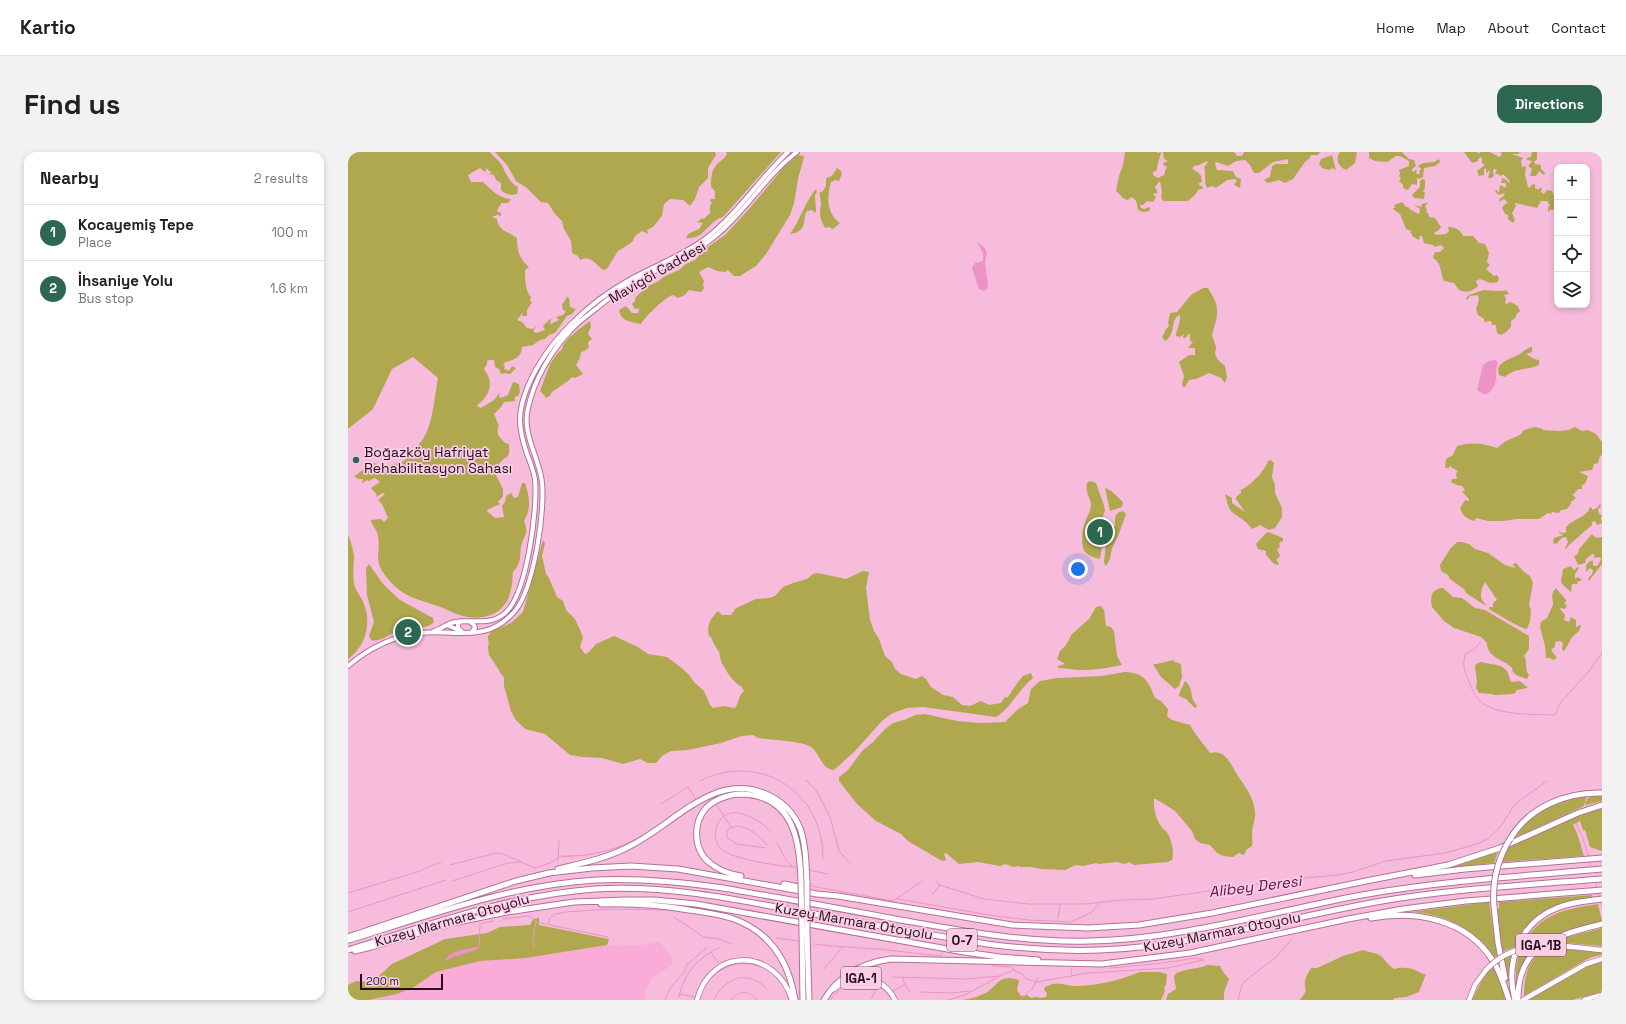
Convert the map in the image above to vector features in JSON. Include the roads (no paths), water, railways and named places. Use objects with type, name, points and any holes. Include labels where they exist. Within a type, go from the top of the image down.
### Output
[{"type":"highway","points":[[496,888],[515,880],[596,860],[616,853],[631,846],[706,798],[725,791],[743,788],[761,791],[785,806],[794,818],[803,838],[806,856],[804,882],[803,1000]]},
{"type":"highway","points":[[1510,1000],[1500,953],[1494,906],[1496,872],[1501,856],[1510,839],[1523,823],[1546,805],[1570,796],[1602,793]]},
{"type":"highway","points":[[804,882],[797,837],[790,822],[778,808],[757,796],[740,794],[717,800],[706,809],[698,824],[698,842],[706,859],[716,867],[740,876],[825,892],[838,896]]},
{"type":"highway","points":[[348,939],[496,888],[538,876],[571,870],[637,866],[678,869],[817,894],[838,896],[1012,925],[1088,928],[1139,925],[1177,920],[1345,885],[1433,869],[1472,858],[1514,843],[1578,813],[1602,805]]},
{"type":"highway","points":[[1345,885],[1465,869],[1602,858]]},
{"type":"highway","name":"Kuzey Marmara Otoyolu","points":[[348,939],[512,892],[558,884],[595,880],[653,880],[698,884],[972,932],[1038,940],[1089,941],[1132,939],[1174,934],[1349,898],[1424,885],[1601,870]]},
{"type":"highway","name":"Kuzey Marmara Otoyolu","points":[[348,950],[472,912],[519,900],[596,889],[632,888],[696,893],[987,944],[1087,950],[1132,948],[1194,940],[1357,906],[1422,895],[1601,879]]},
{"type":"highway","points":[[825,1000],[839,981],[854,970],[876,961],[891,959],[1080,965],[1114,962],[1181,955],[1295,932],[1363,916],[1437,904],[1602,890]]},
{"type":"highway","points":[[1515,1000],[1512,986],[1512,968],[1518,945],[1528,929],[1539,918],[1552,910],[1565,905],[1602,899]]},
{"type":"highway","points":[[348,950],[355,951],[371,948],[454,923],[532,908],[598,900],[666,901],[716,908],[982,954],[1045,960],[1114,962]]},
{"type":"highway","points":[[532,908],[598,904],[642,904],[691,910],[732,918],[754,930],[777,951],[788,971],[794,1000]]},
{"type":"highway","points":[[1295,932],[1396,915],[1420,916],[1442,921],[1468,934],[1485,950],[1501,976],[1510,1000]]},
{"type":"highway","points":[[1518,1000],[1519,987],[1524,969],[1538,949],[1548,941],[1558,936],[1600,925]]},
{"type":"highway","points":[[804,932],[808,1000]]},
{"type":"highway","name":"IGA-1B","points":[[1469,1000],[1475,985],[1486,970],[1493,963],[1507,954],[1530,946],[1550,945],[1602,950]]},
{"type":"highway","points":[[1523,1000],[1586,964],[1602,959]]},
{"type":"highway","points":[[697,1000],[703,982],[714,971],[726,964],[746,960],[762,964],[775,971],[784,981],[794,1000]]},
{"type":"highway","name":"IGA-1","points":[[825,1000],[838,986],[849,980],[859,978],[871,979],[881,983],[889,990],[895,1000]]},
{"type":"highway","points":[[1584,1000],[1602,995]]},
{"type":"main road","name":"Mavigöl Caddesi","points":[[348,666],[370,649],[390,640],[412,634],[437,630],[453,622],[488,621],[496,619],[504,614],[518,594],[531,540],[536,495],[534,477],[523,440],[519,419],[528,386],[545,354],[564,329],[614,289],[631,279],[673,259],[705,239],[720,226],[788,152]]},
{"type":"main road","name":"Mavigöl Caddesi","points":[[428,632],[462,632],[471,634],[487,629],[506,620],[521,602],[536,552],[542,496],[541,478],[530,440],[526,419],[528,404],[534,387],[552,355],[571,330],[621,290],[638,279],[680,259],[712,240],[727,227],[776,171],[797,152]]},
{"type":"main road","points":[[461,621],[458,626],[462,632]]},
{"type":"main road","points":[[470,622],[475,628],[471,634]]},
{"type":"main road","points":[[447,624],[462,632]]},
{"type":"waterway","points":[[1480,642],[1474,649],[1466,653],[1464,659],[1465,673],[1476,696],[1487,706],[1495,709],[1505,712],[1526,714],[1555,715],[1561,702],[1589,671],[1602,653]]},
{"type":"waterway","points":[[700,781],[722,773],[744,771],[765,775],[784,783],[800,797],[812,814],[820,835],[823,859]]},
{"type":"waterway","points":[[806,780],[818,793],[830,817],[839,851],[850,863]]},
{"type":"waterway","name":"Alibey Deresi","points":[[936,882],[940,885],[984,899],[1029,904],[1086,904],[1121,900],[1153,899],[1293,879],[1337,875],[1353,872],[1386,861],[1445,853],[1477,844],[1489,838],[1501,826],[1515,804],[1547,781]]},
{"type":"waterway","points":[[661,804],[688,787],[696,799]]},
{"type":"waterway","points":[[716,804],[731,827]]},
{"type":"waterway","points":[[770,831],[755,819],[742,814],[729,813],[718,823],[715,837],[721,849],[735,856],[780,866],[797,867]]},
{"type":"waterway","name":"Alibey Deresi","points":[[1576,823],[1589,858]]},
{"type":"waterway","points":[[766,848],[737,844],[727,838],[727,831],[732,827],[738,826],[749,829],[767,845]]},
{"type":"waterway","points":[[563,857],[582,856],[608,850],[643,835]]},
{"type":"waterway","points":[[558,860],[559,841]]},
{"type":"waterway","points":[[777,843],[786,860],[792,866]]},
{"type":"waterway","points":[[450,865],[496,853],[503,854],[535,868],[550,863],[558,858]]},
{"type":"waterway","points":[[559,856],[573,857]]},
{"type":"waterway","name":"Alibey Deresi","points":[[1589,861],[1591,867]]},
{"type":"waterway","points":[[348,893],[417,872],[441,862]]},
{"type":"waterway","points":[[452,881],[508,863],[521,862]]},
{"type":"waterway","points":[[809,870],[827,874]]},
{"type":"waterway","points":[[348,912],[446,880]]},
{"type":"waterway","points":[[811,886],[893,901],[922,881]]},
{"type":"waterway","name":"Alibey Deresi","points":[[1595,882],[1597,888]]},
{"type":"waterway","points":[[933,894],[940,885]]},
{"type":"waterway","name":"Alibey Deresi","points":[[1598,892],[1600,898]]},
{"type":"waterway","points":[[898,899],[995,916],[1029,920],[1071,922],[1090,913]]},
{"type":"waterway","name":"Alibey Deresi","points":[[1601,901],[1602,906]]},
{"type":"waterway","points":[[1090,914],[1099,904]]},
{"type":"waterway","points":[[1058,918],[1060,905]]},
{"type":"waterway","points":[[548,924],[550,918],[555,914],[566,912],[611,909],[668,910]]},
{"type":"waterway","points":[[503,919],[528,916],[533,918]]},
{"type":"waterway","points":[[674,917],[704,937],[719,939],[732,944]]},
{"type":"waterway","points":[[534,947],[533,941],[536,919]]},
{"type":"waterway","points":[[479,948],[480,924],[493,921]]},
{"type":"waterway","points":[[536,922],[608,937]]},
{"type":"waterway","points":[[776,938],[798,941]]},
{"type":"waterway","points":[[1238,1000],[1242,985],[1245,981],[1275,958],[1291,940]]},
{"type":"waterway","points":[[814,944],[941,956],[943,952]]},
{"type":"waterway","points":[[687,965],[707,947]]},
{"type":"waterway","points":[[824,969],[843,947]]},
{"type":"waterway","points":[[679,997],[684,981],[693,967],[698,961],[719,948]]},
{"type":"waterway","points":[[711,952],[719,964]]},
{"type":"waterway","points":[[1021,973],[1026,979],[1037,982],[1088,973],[1168,968],[1204,960],[1196,958],[1155,964],[1110,968]]},
{"type":"waterway","points":[[665,1000],[670,988],[685,971],[687,964]]},
{"type":"waterway","points":[[705,986],[710,979],[722,969],[730,966],[737,964],[753,964],[761,967]]},
{"type":"waterway","points":[[992,966],[1011,967],[1016,971]]},
{"type":"waterway","points":[[1071,969],[1072,976]]},
{"type":"waterway","points":[[1000,976],[1014,970],[1021,974]]},
{"type":"waterway","points":[[893,977],[965,979],[1000,976]]},
{"type":"waterway","points":[[903,977],[903,981],[910,992]]},
{"type":"waterway","points":[[948,1000],[965,995],[998,977]]},
{"type":"waterway","points":[[714,1000],[718,992],[724,986],[730,981],[738,978],[753,979],[767,989]]},
{"type":"waterway","points":[[1020,1000],[1032,989],[1038,978]]},
{"type":"waterway","points":[[830,1000],[844,987],[853,983],[861,982],[878,986],[886,992],[892,1000]]},
{"type":"waterway","points":[[893,991],[904,985]]},
{"type":"waterway","points":[[871,998],[878,987]]},
{"type":"waterway","points":[[919,992],[951,993],[970,991]]},
{"type":"waterway","points":[[731,1000],[737,994],[744,992],[751,994],[757,1000]]},
{"type":"waterway","points":[[680,994],[695,997]]},
{"type":"waterway","points":[[787,995],[789,1000]]},
{"type":"waterway","points":[[700,1000],[701,996]]},
{"type":"place","name":"Boğazköy Hafriyat Rehabilitasyon Sahası","points":[[356,460]]},
{"type":"place","name":"Kocayemiş Tepe","points":[[1100,532]]},
{"type":"place","name":"İhsaniye Yolu","points":[[408,632]]}]
